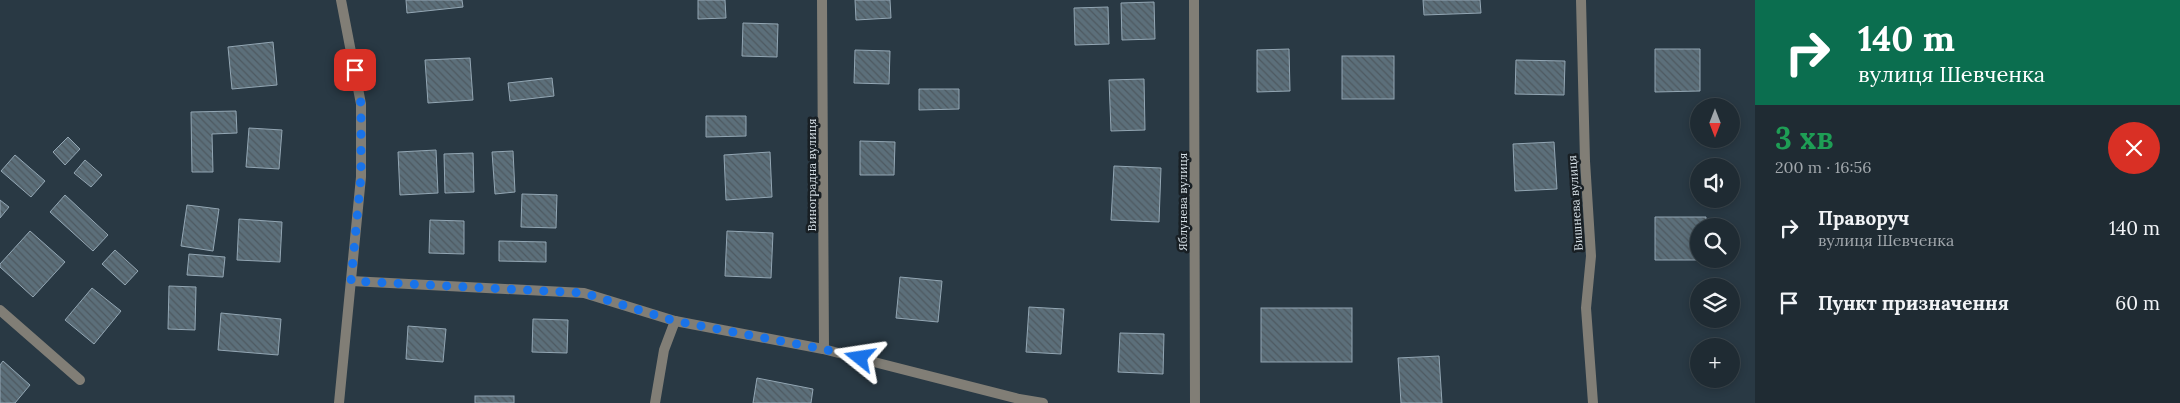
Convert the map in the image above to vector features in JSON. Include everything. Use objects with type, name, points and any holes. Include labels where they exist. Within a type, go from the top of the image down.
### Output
[{"type":"street","points":[[339,403],[361,176],[361,104],[342,0]]},
{"type":"street","name":"Виноградна вулиця","points":[[822,0],[824,349]]},
{"type":"street","name":"Яблунева вулиця","points":[[1194,0],[1195,403]]},
{"type":"street","name":"Вишнева вулиця","points":[[1581,0],[1585,161],[1591,256],[1586,308],[1593,403]]},
{"type":"street","points":[[351,281],[584,293],[675,321],[824,349],[1018,401],[1042,403]]},
{"type":"street","points":[[0,310],[80,380]]},
{"type":"street","points":[[655,403],[664,350],[675,321]]},
{"type":"building","points":[[406,0],[462,0],[463,7],[407,13]]},
{"type":"building","points":[[698,0],[725,0],[726,18],[698,19]]},
{"type":"building","points":[[855,0],[890,0],[891,18],[856,20]]},
{"type":"building","points":[[1423,0],[1480,0],[1481,13],[1424,15]]},
{"type":"building","points":[[1154,2],[1155,39],[1122,40],[1121,3]]},
{"type":"building","points":[[1108,7],[1109,44],[1075,45],[1074,8]]},
{"type":"building","points":[[743,23],[778,24],[777,57],[742,56]]},
{"type":"building","points":[[273,42],[277,85],[232,89],[228,47]]},
{"type":"building","points":[[1289,49],[1290,91],[1257,92],[1257,50]]},
{"type":"building","points":[[1655,49],[1700,49],[1700,91],[1655,92]]},
{"type":"building","points":[[855,50],[890,51],[889,84],[854,83]]},
{"type":"building","points":[[1342,56],[1394,56],[1394,99],[1342,99]]},
{"type":"building","points":[[470,58],[473,100],[428,103],[425,60]]},
{"type":"building","points":[[1516,60],[1565,61],[1564,95],[1515,94]]},
{"type":"building","points":[[552,78],[554,96],[510,101],[508,83]]},
{"type":"building","points":[[1144,79],[1145,130],[1111,131],[1109,80]]},
{"type":"building","points":[[919,89],[959,89],[959,109],[919,110]]},
{"type":"building","points":[[236,111],[237,133],[212,134],[213,172],[192,172],[191,112]]},
{"type":"building","points":[[706,116],[746,116],[746,136],[706,137]]},
{"type":"building","points":[[249,128],[282,130],[279,169],[246,167]]},
{"type":"building","points":[[68,137],[80,149],[65,165],[53,152]]},
{"type":"building","points":[[860,141],[895,142],[894,175],[860,175]]},
{"type":"building","points":[[1554,142],[1557,189],[1515,191],[1513,144]]},
{"type":"building","points":[[436,150],[438,193],[400,195],[398,152]]},
{"type":"building","points":[[513,151],[515,192],[495,194],[492,152]]},
{"type":"building","points":[[770,152],[772,197],[726,200],[724,155]]},
{"type":"building","points":[[473,153],[474,192],[445,193],[444,154]]},
{"type":"building","points":[[15,155],[45,181],[31,197],[1,171]]},
{"type":"building","points":[[85,160],[102,175],[91,187],[74,173]]},
{"type":"building","points":[[1114,166],[1161,168],[1159,222],[1111,220]]},
{"type":"building","points":[[522,194],[557,195],[556,228],[521,227]]},
{"type":"building","points":[[65,195],[108,235],[93,251],[50,212]]},
{"type":"building","points":[[0,200],[9,207],[0,218]]},
{"type":"building","points":[[187,205],[219,209],[213,251],[181,246]]},
{"type":"building","points":[[1655,217],[1706,217],[1690,218],[1690,260],[1655,260]]},
{"type":"building","points":[[239,219],[282,222],[280,262],[237,260]]},
{"type":"building","points":[[430,220],[464,221],[464,254],[429,253]]},
{"type":"building","points":[[30,231],[65,262],[33,297],[0,267],[0,264]]},
{"type":"building","points":[[727,231],[773,233],[771,278],[725,276]]},
{"type":"building","points":[[499,241],[546,242],[546,262],[499,261]]},
{"type":"building","points":[[115,250],[138,271],[125,285],[102,264]]},
{"type":"building","points":[[189,254],[225,257],[223,277],[187,275]]},
{"type":"building","points":[[900,277],[942,281],[938,322],[896,318]]},
{"type":"building","points":[[169,286],[196,287],[195,330],[168,329]]},
{"type":"building","points":[[92,288],[121,311],[94,344],[65,320]]},
{"type":"building","points":[[1029,307],[1064,309],[1061,354],[1026,352]]},
{"type":"building","points":[[1261,308],[1352,308],[1352,362],[1261,362]]},
{"type":"building","points":[[221,313],[281,319],[278,355],[218,350]]},
{"type":"building","points":[[533,319],[568,320],[567,353],[532,352]]},
{"type":"building","points":[[408,326],[446,329],[443,362],[406,359]]},
{"type":"building","points":[[1120,333],[1164,334],[1163,374],[1118,372]]},
{"type":"building","points":[[1439,356],[1442,403],[1401,403],[1398,358]]},
{"type":"building","points":[[3,361],[30,385],[15,403],[0,403],[0,365]]},
{"type":"building","points":[[757,378],[813,389],[811,403],[753,403]]},
{"type":"building","points":[[475,396],[514,396],[514,403],[475,403]]},
{"type":"route","points":[[355,70],[361,104],[361,176],[351,281],[584,293],[675,321],[823,349],[860,358]]}]
